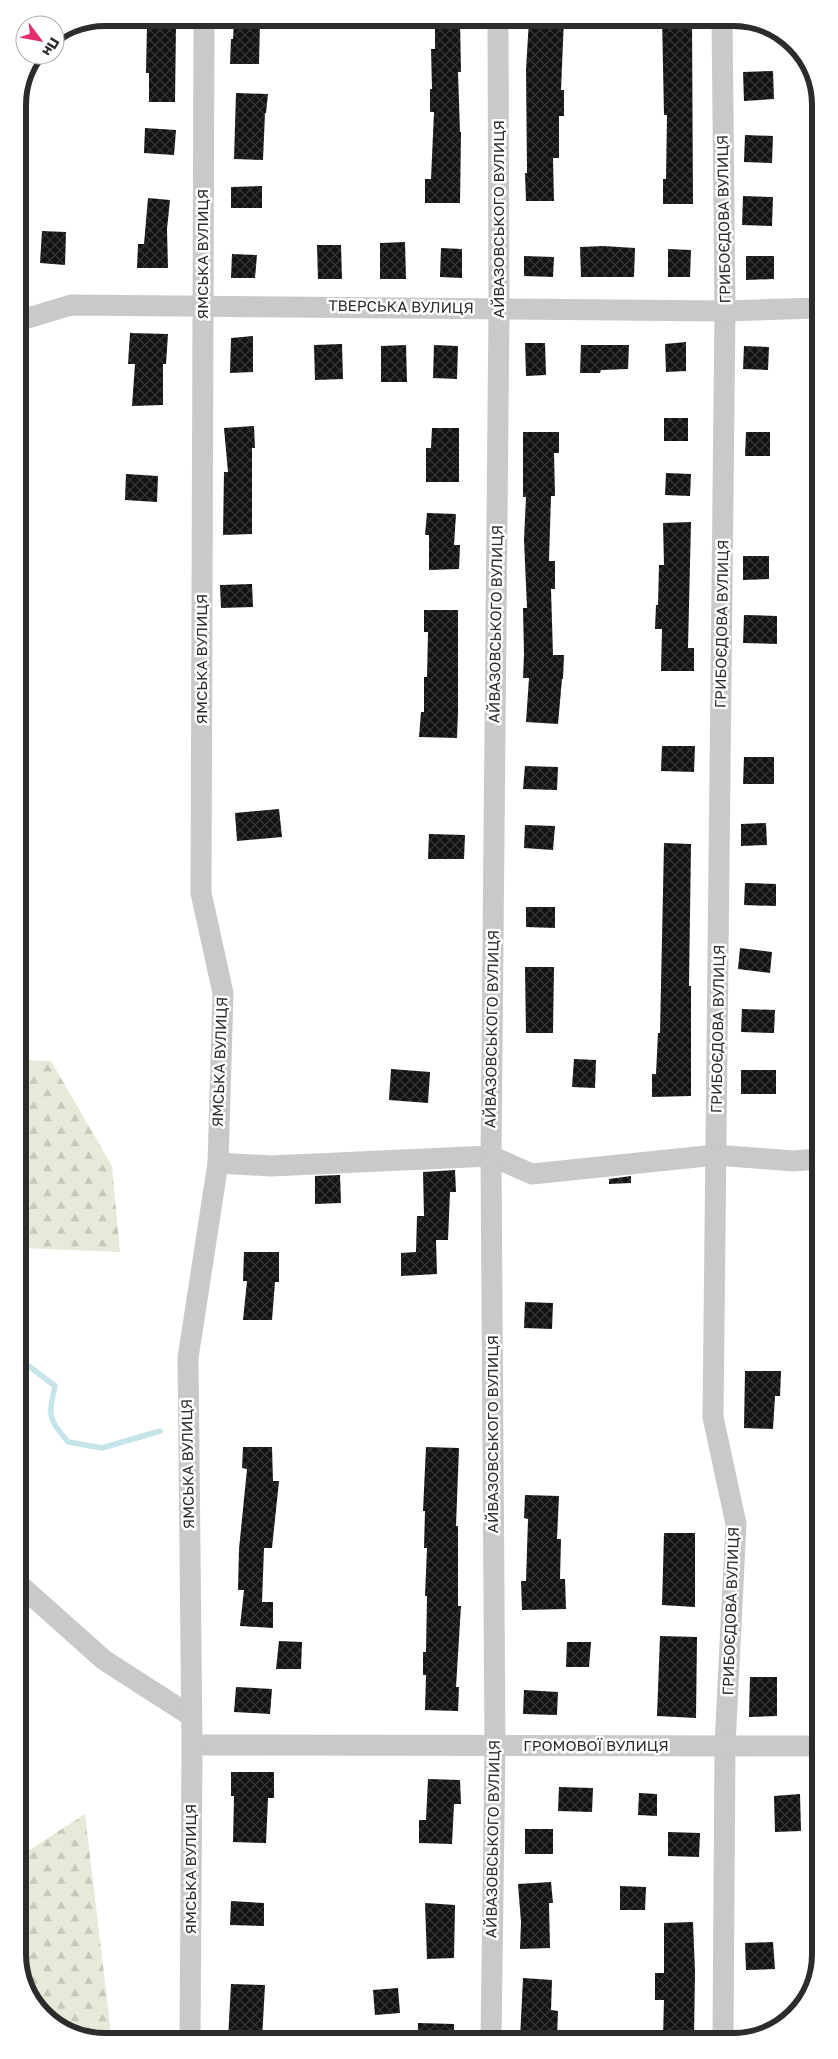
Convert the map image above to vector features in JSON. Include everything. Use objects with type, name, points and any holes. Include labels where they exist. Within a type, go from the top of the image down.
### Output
[{"type":"street","name":"ЯМСЬКА ВУЛИЦЯ","points":[[190,2033],[192,1745],[188,1358],[218,1163],[223,993],[202,893],[204,26]]},
{"type":"street","name":"АЙВАЗОВСЬКОГО ВУЛИЦЯ","points":[[491,2033],[494,1746],[491,1156],[499,308],[498,26]]},
{"type":"street","name":"ГРИБОЄДОВА ВУЛИЦЯ","points":[[722,26],[726,310],[713,1418],[736,1524],[725,1746],[723,2033]]},
{"type":"street","name":"ТВЕРСЬКА ВУЛИЦЯ","points":[[26,319],[71,305],[726,310],[812,308]]},
{"type":"street","points":[[218,1163],[271,1166],[491,1156],[532,1174],[716,1155],[793,1161],[812,1160]]},
{"type":"street","points":[[26,1590],[104,1660],[191,1716]]},
{"type":"street","name":"ГРОМОВОЇ ВУЛИЦЯ","points":[[192,1745],[812,1746]]},
{"type":"green space","points":[[26,1060],[51,1061],[112,1166],[120,1252],[26,1248]]},
{"type":"green space","points":[[85,1814],[111,2033],[80,2029],[57,2017],[39,1998],[34,1989],[30,1979],[26,1954],[26,1852]]},
{"type":"building","points":[[147,26],[176,26],[175,102],[149,102],[149,73],[146,73]]},
{"type":"building","points":[[234,26],[260,26],[259,64],[230,64],[231,39],[233,39]]},
{"type":"building","points":[[435,26],[460,26],[461,72],[458,72],[461,132],[460,203],[425,203],[425,179],[431,179],[434,112],[430,112],[430,89],[432,89],[431,49],[435,49]]},
{"type":"building","points":[[529,26],[564,26],[561,90],[564,90],[564,116],[559,116],[559,158],[553,158],[554,201],[526,201],[526,69]]},
{"type":"building","points":[[662,26],[692,26],[693,204],[663,204],[663,179],[666,179],[667,115],[664,115]]},
{"type":"building","points":[[773,71],[774,99],[744,101],[743,72]]},
{"type":"building","points":[[236,93],[268,94],[265,113],[263,160],[234,159]]},
{"type":"building","points":[[145,128],[176,130],[174,155],[144,153]]},
{"type":"building","points":[[745,135],[773,136],[772,163],[744,162]]},
{"type":"building","points":[[262,186],[262,208],[231,208],[231,187]]},
{"type":"building","points":[[743,196],[773,197],[772,226],[742,225]]},
{"type":"building","points":[[148,198],[170,200],[167,229],[168,268],[137,268],[138,244],[144,244]]},
{"type":"building","points":[[42,231],[66,232],[65,265],[40,263]]},
{"type":"building","points":[[405,242],[406,279],[380,279],[380,243]]},
{"type":"building","points":[[317,245],[341,245],[342,279],[318,279]]},
{"type":"building","points":[[580,247],[635,248],[634,277],[581,277]]},
{"type":"building","points":[[441,248],[462,249],[462,278],[440,277]]},
{"type":"building","points":[[668,249],[691,250],[690,277],[668,277]]},
{"type":"building","points":[[232,254],[257,255],[255,278],[231,278]]},
{"type":"building","points":[[524,256],[554,257],[553,277],[524,276]]},
{"type":"building","points":[[746,256],[774,256],[774,279],[746,280]]},
{"type":"building","points":[[130,333],[168,334],[166,364],[163,364],[163,405],[132,406],[135,364],[128,364]]},
{"type":"building","points":[[253,336],[253,372],[230,373],[231,338]]},
{"type":"building","points":[[686,342],[686,371],[666,372],[665,344]]},
{"type":"building","points":[[525,343],[545,343],[546,375],[526,376]]},
{"type":"building","points":[[342,344],[343,379],[315,380],[314,345]]},
{"type":"building","points":[[406,345],[407,382],[381,382],[381,346]]},
{"type":"building","points":[[434,345],[458,346],[457,379],[433,378]]},
{"type":"building","points":[[581,345],[629,345],[628,369],[601,370],[600,373],[580,373]]},
{"type":"building","points":[[744,346],[769,347],[768,370],[743,369]]},
{"type":"building","points":[[664,418],[688,418],[688,441],[664,441]]},
{"type":"building","points":[[254,426],[255,448],[252,448],[252,534],[223,535],[224,472],[228,472],[224,428]]},
{"type":"building","points":[[432,428],[459,428],[459,482],[426,482],[426,448],[431,448]]},
{"type":"building","points":[[523,432],[559,432],[559,453],[554,453],[555,496],[551,496],[549,561],[555,561],[555,589],[551,589],[553,655],[564,655],[558,724],[526,722],[529,678],[523,678],[523,608],[527,608],[524,540],[526,497],[523,497]]},
{"type":"building","points":[[746,432],[770,432],[770,456],[745,456]]},
{"type":"building","points":[[666,473],[691,474],[690,496],[665,495]]},
{"type":"building","points":[[126,474],[158,476],[157,502],[125,500]]},
{"type":"building","points":[[427,513],[456,514],[454,545],[460,545],[459,569],[429,570],[429,535],[425,535]]},
{"type":"building","points":[[691,522],[688,648],[694,648],[694,671],[661,671],[662,629],[655,629],[659,565],[664,565],[663,523]]},
{"type":"building","points":[[743,556],[769,556],[769,579],[743,580]]},
{"type":"building","points":[[252,584],[253,607],[221,608],[220,585]]},
{"type":"building","points":[[424,610],[458,610],[457,738],[419,737],[421,712],[424,712],[424,677],[427,677],[428,632],[424,632]]},
{"type":"building","points":[[744,615],[777,616],[777,644],[743,643]]},
{"type":"building","points":[[662,746],[695,746],[694,772],[661,771]]},
{"type":"building","points":[[744,757],[774,757],[774,784],[743,784]]},
{"type":"building","points":[[525,766],[558,767],[557,790],[523,789]]},
{"type":"building","points":[[279,809],[282,837],[237,841],[235,813]]},
{"type":"building","points":[[766,823],[767,845],[741,846],[741,824]]},
{"type":"building","points":[[525,825],[555,826],[553,850],[524,848]]},
{"type":"building","points":[[429,834],[465,835],[464,859],[428,859]]},
{"type":"building","points":[[664,843],[691,844],[689,986],[691,986],[691,1096],[652,1097],[652,1074],[656,1074],[658,1033],[660,1033]]},
{"type":"building","points":[[745,883],[776,884],[776,906],[744,905]]},
{"type":"building","points":[[526,907],[555,907],[555,928],[526,927]]},
{"type":"building","points":[[740,948],[772,952],[770,973],[738,969]]},
{"type":"building","points":[[525,967],[554,967],[553,1033],[526,1033]]},
{"type":"building","points":[[742,1009],[775,1010],[774,1033],[741,1032]]},
{"type":"building","points":[[574,1059],[596,1060],[595,1088],[572,1087]]},
{"type":"building","points":[[391,1069],[430,1072],[428,1103],[389,1100]]},
{"type":"building","points":[[741,1070],[776,1070],[776,1094],[741,1094]]},
{"type":"building","points":[[455,1170],[456,1192],[450,1192],[448,1240],[436,1240],[437,1274],[401,1276],[401,1253],[416,1252],[417,1216],[424,1216],[423,1172]]},
{"type":"building","points":[[340,1175],[341,1203],[315,1204],[315,1176]]},
{"type":"building","points":[[631,1176],[631,1183],[609,1184],[609,1179]]},
{"type":"building","points":[[244,1252],[279,1252],[279,1282],[275,1282],[272,1320],[243,1320],[247,1281],[243,1281]]},
{"type":"building","points":[[525,1302],[553,1303],[552,1329],[524,1328]]},
{"type":"building","points":[[745,1371],[781,1371],[780,1396],[775,1396],[773,1429],[744,1428]]},
{"type":"building","points":[[243,1447],[272,1447],[273,1481],[279,1481],[272,1548],[264,1548],[262,1602],[273,1602],[273,1628],[240,1626],[244,1590],[238,1590],[239,1549],[247,1469],[242,1468]]},
{"type":"building","points":[[426,1447],[459,1448],[456,1526],[458,1526],[458,1606],[461,1606],[456,1687],[459,1687],[458,1711],[425,1710],[426,1675],[423,1675],[423,1652],[426,1652],[427,1596],[425,1596],[427,1548],[424,1548],[425,1511],[423,1511]]},
{"type":"building","points":[[525,1495],[559,1496],[557,1539],[561,1539],[560,1579],[565,1579],[566,1609],[522,1610],[521,1581],[526,1581],[528,1519],[524,1518]]},
{"type":"building","points":[[664,1533],[695,1533],[695,1607],[662,1605]]},
{"type":"building","points":[[660,1636],[697,1637],[696,1718],[657,1716]]},
{"type":"building","points":[[279,1641],[302,1642],[301,1669],[276,1669]]},
{"type":"building","points":[[567,1642],[591,1642],[589,1667],[566,1667]]},
{"type":"building","points":[[750,1677],[777,1677],[777,1716],[749,1717]]},
{"type":"building","points":[[236,1687],[272,1689],[270,1714],[234,1712]]},
{"type":"building","points":[[524,1690],[558,1692],[557,1715],[523,1714]]},
{"type":"building","points":[[231,1772],[274,1772],[274,1798],[268,1798],[266,1843],[233,1842],[234,1796],[231,1796]]},
{"type":"building","points":[[428,1779],[460,1780],[461,1804],[454,1804],[452,1844],[419,1843],[419,1820],[426,1820]]},
{"type":"building","points":[[559,1787],[593,1788],[592,1812],[558,1811]]},
{"type":"building","points":[[639,1793],[657,1794],[657,1816],[638,1815]]},
{"type":"building","points":[[800,1794],[801,1831],[775,1832],[774,1796]]},
{"type":"building","points":[[525,1829],[553,1829],[553,1854],[525,1854]]},
{"type":"building","points":[[668,1832],[700,1833],[699,1857],[668,1856]]},
{"type":"building","points":[[551,1882],[553,1903],[549,1903],[550,1948],[520,1949],[521,1922],[518,1884]]},
{"type":"building","points":[[620,1886],[646,1887],[645,1910],[620,1910]]},
{"type":"building","points":[[231,1901],[264,1903],[264,1926],[230,1925]]},
{"type":"building","points":[[425,1903],[455,1905],[454,1958],[427,1959]]},
{"type":"building","points":[[693,1922],[695,1972],[694,2033],[663,2033],[664,2000],[655,2000],[655,1973],[664,1973],[664,1923]]},
{"type":"building","points":[[773,1942],[775,1969],[746,1970],[745,1943]]},
{"type":"building","points":[[523,1978],[552,1980],[551,2010],[558,2011],[557,2033],[520,2033]]},
{"type":"building","points":[[231,1984],[265,1985],[262,2033],[228,2033]]},
{"type":"building","points":[[398,1988],[400,2013],[375,2015],[373,1990]]},
{"type":"building","points":[[418,2023],[454,2024],[454,2033],[418,2033]]},
{"type":"waterway","points":[[26,1364],[55,1386],[51,1405],[51,1417],[68,1442],[102,1448],[160,1431]]}]
